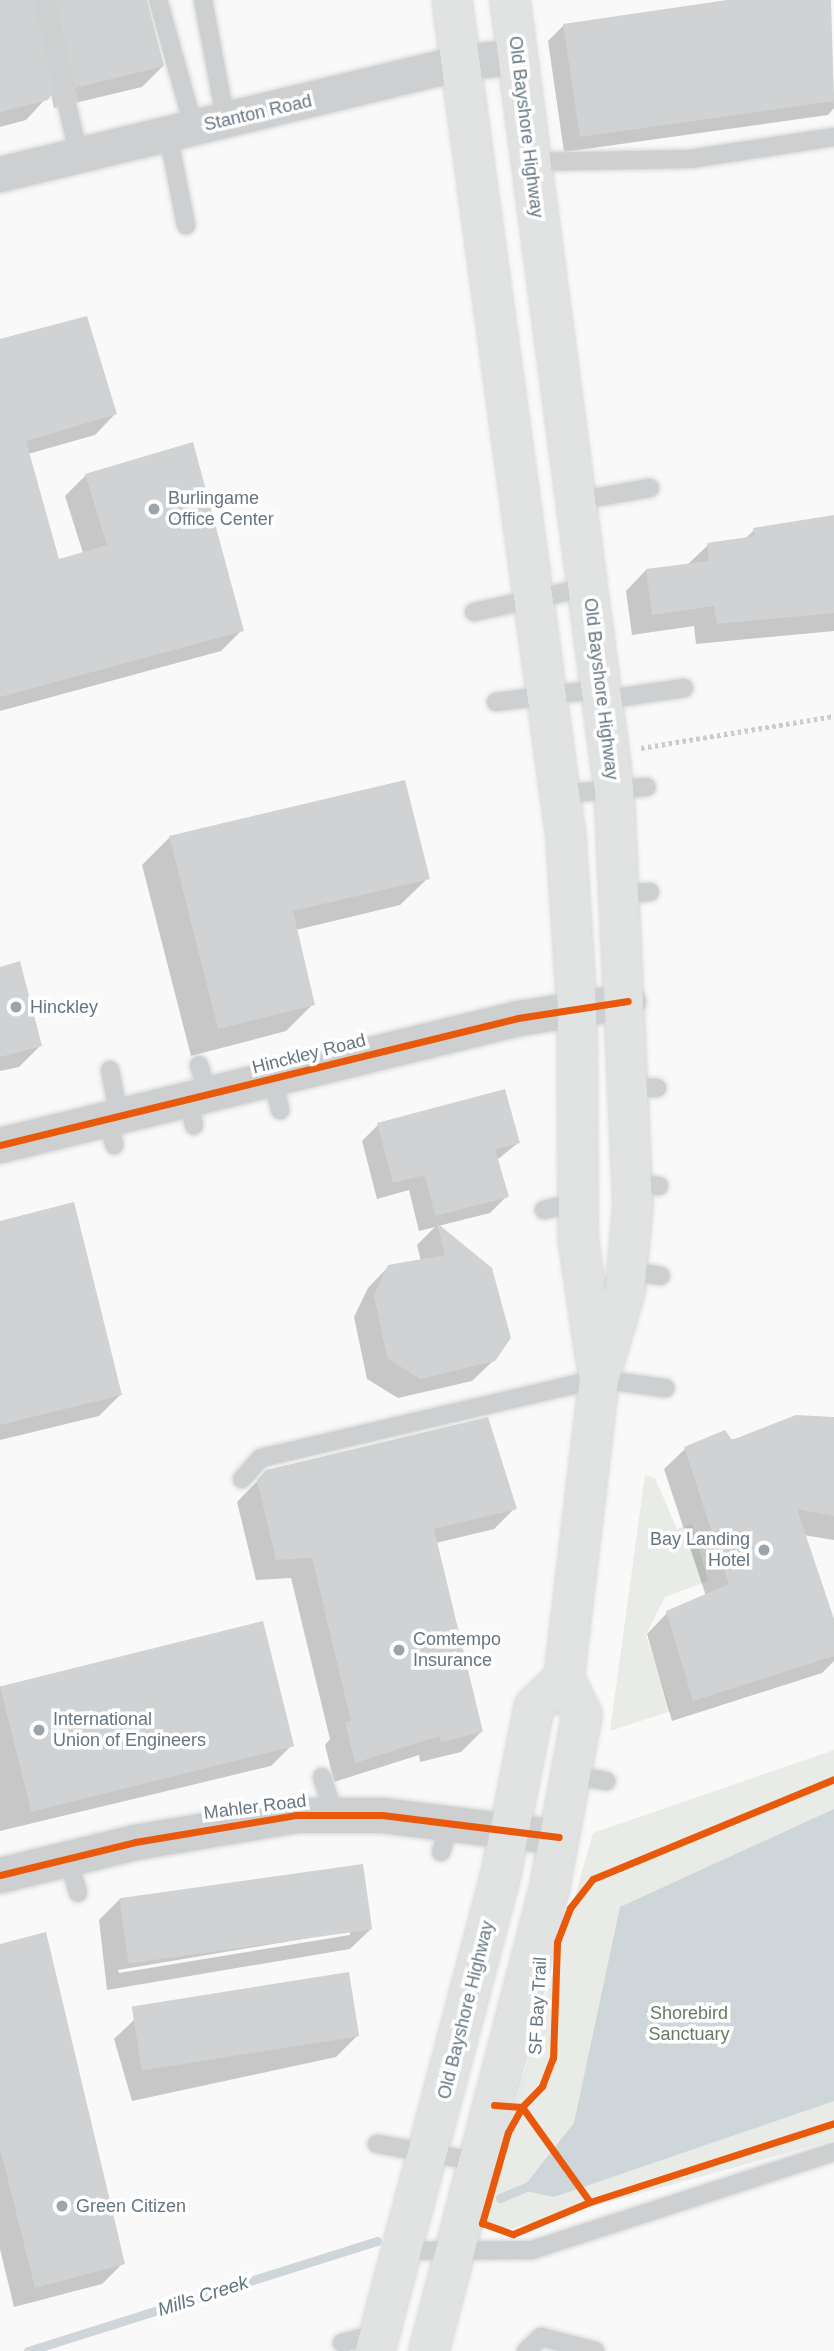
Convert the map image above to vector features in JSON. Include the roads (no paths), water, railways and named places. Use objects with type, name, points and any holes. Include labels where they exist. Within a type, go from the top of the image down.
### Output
[{"type":"main road","name":"Old Bayshore Highway","points":[[452,0],[560,794],[577,1009],[561,1206],[581,1284],[599,1379]]},
{"type":"main road","name":"Old Bayshore Highway","points":[[366,2342],[401,2251],[429,2154],[509,1831],[534,1707],[564,1678],[599,1379],[644,1274],[643,1088],[628,1001],[636,893],[623,776],[601,695],[510,0]]},
{"type":"main road","points":[[429,2351],[480,2162],[559,1837],[589,1778],[583,1715],[564,1678]]},
{"type":"street","name":"Stanton Road","points":[[0,174],[459,63],[517,56]]},
{"type":"street","name":"Hinckley Road","points":[[0,1146],[114,1127],[197,1096],[276,1095],[577,1009],[628,1001]]},
{"type":"street","name":"Mahler Road","points":[[0,1875],[211,1828],[334,1815],[446,1837],[509,1831],[559,1837]]},
{"type":"lane","points":[[42,0],[79,155]]},
{"type":"lane","points":[[158,0],[196,128]]},
{"type":"lane","points":[[186,225],[196,128],[203,0]]},
{"type":"lane","points":[[530,162],[690,159],[834,137]]},
{"type":"lane","points":[[576,501],[650,488]]},
{"type":"lane","points":[[474,612],[534,595],[588,587]]},
{"type":"lane","points":[[496,702],[547,695],[601,695],[684,688]]},
{"type":"lane","points":[[560,794],[623,776]]},
{"type":"lane","points":[[110,1070],[114,1127]]},
{"type":"lane","points":[[242,1479],[261,1458],[599,1379],[665,1388]]},
{"type":"lane","points":[[323,1777],[334,1815]]},
{"type":"lane","points":[[68,1858],[78,1893]]},
{"type":"lane","points":[[377,2144],[480,2162]]},
{"type":"lane","points":[[401,2251],[532,2250],[834,2152]]},
{"type":"lane","points":[[526,2351],[541,2337],[595,2351]]},
{"type":"waterway","name":"Mills Creek","points":[[500,2198],[531,2185]]},
{"type":"waterway","name":"Mills Creek","points":[[28,2351],[377,2241]]},
{"type":"place","name":"Burlingame Office Center","points":[[154,509]]},
{"type":"place","name":"Hinckley","points":[[16,1007]]},
{"type":"place","name":"Bay Landing Hotel","points":[[764,1550]]},
{"type":"place","name":"Comtempo Insurance","points":[[399,1650]]},
{"type":"place","name":"International Union of Engineers","points":[[39,1730]]},
{"type":"place","name":"Green Citizen","points":[[62,2206]]},
{"type":"park label","name":"Shorebird Sanctuary","points":[[689,2024]]}]
